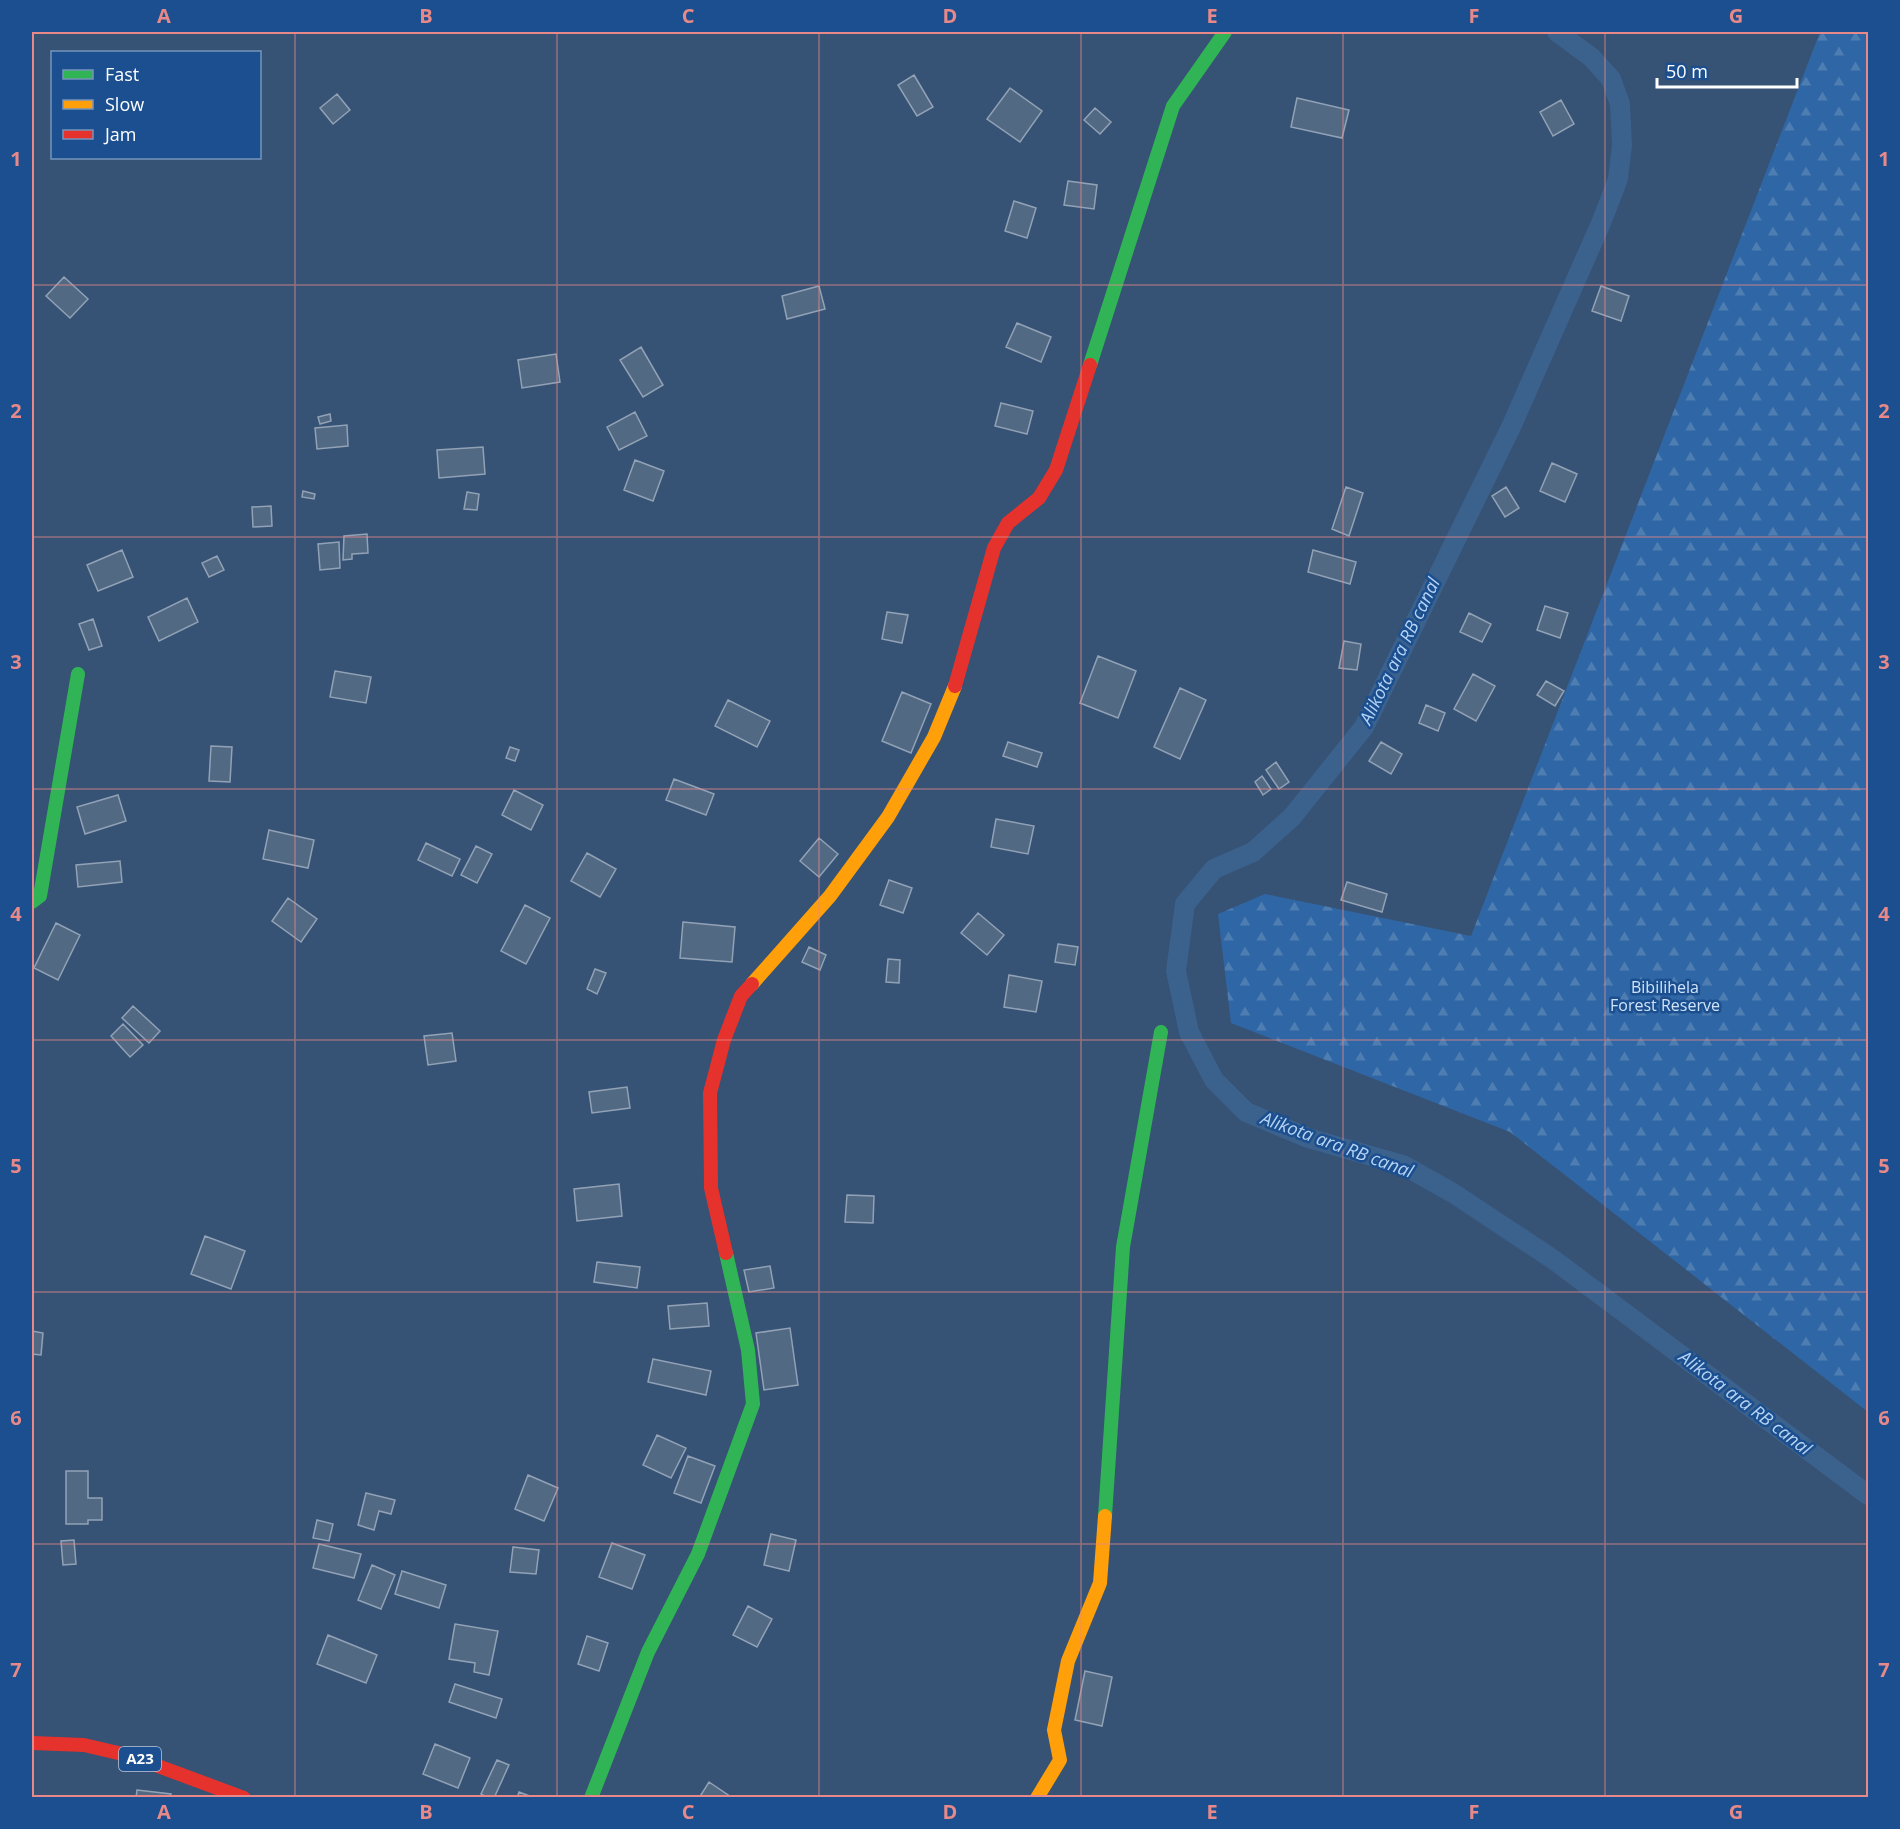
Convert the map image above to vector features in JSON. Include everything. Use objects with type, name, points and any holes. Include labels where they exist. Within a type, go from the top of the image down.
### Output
[{"type":"main road","points":[[591,1797],[648,1652],[698,1554],[753,1404],[748,1350],[711,1188],[710,1093],[724,1040],[741,996],[830,896],[888,817],[934,736],[956,684],[994,548],[1008,523],[1039,498],[1056,470],[1173,106],[1225,32]]},
{"type":"main road","points":[[32,902],[40,896],[78,674]]},
{"type":"main road","points":[[1037,1797],[1060,1760],[1054,1730],[1068,1661],[1100,1583],[1123,1247],[1161,1032]]},
{"type":"main road","name":"A23","points":[[32,1743],[84,1745],[131,1756],[244,1797]]},
{"type":"green space","name":"Bibilihela Forest Reserve","points":[[1820,32],[1868,32],[1868,1412],[1510,1132],[1231,1023],[1218,914],[1265,894],[1471,936]]},
{"type":"building","points":[[914,75],[933,107],[917,116],[898,85]]},
{"type":"building","points":[[1010,88],[1042,111],[1020,142],[987,119]]},
{"type":"building","points":[[337,94],[350,110],[333,124],[320,108]]},
{"type":"building","points":[[1297,98],[1349,110],[1342,138],[1291,127]]},
{"type":"building","points":[[1561,100],[1574,124],[1553,136],[1540,112]]},
{"type":"building","points":[[1095,108],[1111,122],[1100,134],[1084,120]]},
{"type":"building","points":[[1068,181],[1097,185],[1094,209],[1064,205]]},
{"type":"building","points":[[1014,201],[1036,208],[1027,238],[1005,231]]},
{"type":"building","points":[[64,277],[88,299],[70,318],[46,296]]},
{"type":"building","points":[[819,286],[825,309],[787,319],[782,296]]},
{"type":"building","points":[[1601,286],[1629,296],[1621,321],[1592,311]]},
{"type":"building","points":[[1017,323],[1051,337],[1041,362],[1006,347]]},
{"type":"building","points":[[641,347],[663,385],[643,397],[620,360]]},
{"type":"building","points":[[556,354],[560,382],[522,388],[518,360]]},
{"type":"building","points":[[1001,403],[1033,411],[1027,434],[995,426]]},
{"type":"building","points":[[635,412],[647,436],[619,450],[607,427]]},
{"type":"building","points":[[330,414],[331,421],[320,424],[318,417]]},
{"type":"building","points":[[347,425],[348,446],[317,449],[315,428]]},
{"type":"building","points":[[483,447],[485,474],[439,478],[437,450]]},
{"type":"building","points":[[635,460],[664,471],[653,501],[624,490]]},
{"type":"building","points":[[1552,463],[1577,474],[1565,502],[1540,491]]},
{"type":"building","points":[[1346,487],[1363,493],[1349,536],[1332,529]]},
{"type":"building","points":[[1506,487],[1519,508],[1505,517],[1492,496]]},
{"type":"building","points":[[303,491],[315,494],[314,499],[302,497]]},
{"type":"building","points":[[467,492],[479,494],[477,510],[464,509]]},
{"type":"building","points":[[271,506],[272,526],[253,527],[252,507]]},
{"type":"building","points":[[367,534],[368,553],[352,554],[352,559],[343,560],[344,536]]},
{"type":"building","points":[[339,542],[340,568],[320,570],[318,544]]},
{"type":"building","points":[[122,550],[133,577],[98,591],[87,565]]},
{"type":"building","points":[[1313,550],[1356,562],[1350,584],[1308,572]]},
{"type":"building","points":[[217,556],[224,570],[209,577],[202,563]]},
{"type":"building","points":[[187,598],[198,622],[159,641],[148,617]]},
{"type":"building","points":[[1545,606],[1568,613],[1560,638],[1537,630]]},
{"type":"building","points":[[887,612],[908,615],[902,643],[882,639]]},
{"type":"building","points":[[1469,613],[1491,624],[1482,642],[1460,632]]},
{"type":"building","points":[[93,619],[102,646],[89,650],[79,624]]},
{"type":"building","points":[[1344,641],[1361,644],[1357,670],[1339,668]]},
{"type":"building","points":[[1098,656],[1136,671],[1118,718],[1080,703]]},
{"type":"building","points":[[335,671],[371,677],[366,703],[330,697]]},
{"type":"building","points":[[1473,674],[1495,686],[1476,721],[1454,709]]},
{"type":"building","points":[[1546,681],[1564,691],[1555,706],[1537,695]]},
{"type":"building","points":[[1180,688],[1206,700],[1180,759],[1154,747]]},
{"type":"building","points":[[902,692],[931,704],[911,753],[882,741]]},
{"type":"building","points":[[728,700],[770,721],[757,747],[715,726]]},
{"type":"building","points":[[1426,705],[1445,713],[1438,731],[1419,723]]},
{"type":"building","points":[[1008,742],[1042,753],[1037,767],[1003,756]]},
{"type":"building","points":[[1381,742],[1402,754],[1391,774],[1369,761]]},
{"type":"building","points":[[211,746],[232,747],[230,782],[209,781]]},
{"type":"building","points":[[510,747],[519,750],[515,761],[506,758]]},
{"type":"building","points":[[1276,762],[1289,782],[1279,789],[1266,770]]},
{"type":"building","points":[[1262,776],[1271,789],[1263,795],[1255,782]]},
{"type":"building","points":[[674,779],[714,794],[706,815],[666,800]]},
{"type":"building","points":[[514,790],[543,805],[531,830],[502,815]]},
{"type":"building","points":[[118,795],[126,821],[85,834],[77,807]]},
{"type":"building","points":[[996,819],[1034,826],[1028,854],[991,847]]},
{"type":"building","points":[[269,830],[314,840],[308,868],[263,859]]},
{"type":"building","points":[[819,838],[838,854],[819,877],[800,861]]},
{"type":"building","points":[[426,843],[460,859],[452,876],[418,860]]},
{"type":"building","points":[[476,846],[492,854],[477,883],[461,875]]},
{"type":"building","points":[[587,853],[616,869],[600,897],[571,881]]},
{"type":"building","points":[[120,861],[122,882],[78,887],[76,865]]},
{"type":"building","points":[[889,880],[912,888],[903,913],[880,905]]},
{"type":"building","points":[[1347,882],[1387,894],[1382,912],[1341,900]]},
{"type":"building","points":[[288,898],[317,919],[301,942],[272,921]]},
{"type":"building","points":[[525,905],[550,918],[526,964],[501,951]]},
{"type":"building","points":[[978,913],[1004,935],[987,955],[961,933]]},
{"type":"building","points":[[683,922],[735,927],[732,962],[680,958]]},
{"type":"building","points":[[56,923],[80,935],[58,980],[34,968]]},
{"type":"building","points":[[1058,944],[1078,947],[1075,965],[1055,962]]},
{"type":"building","points":[[809,947],[826,955],[820,970],[802,962]]},
{"type":"building","points":[[888,959],[900,960],[899,983],[886,982]]},
{"type":"building","points":[[595,969],[606,973],[597,994],[587,989]]},
{"type":"building","points":[[1009,975],[1042,981],[1036,1012],[1004,1007]]},
{"type":"building","points":[[133,1006],[160,1031],[149,1043],[122,1018]]},
{"type":"building","points":[[123,1024],[143,1045],[130,1057],[111,1036]]},
{"type":"building","points":[[452,1033],[456,1061],[428,1065],[424,1036]]},
{"type":"building","points":[[627,1087],[630,1108],[592,1113],[589,1092]]},
{"type":"building","points":[[619,1184],[622,1216],[577,1221],[574,1189]]},
{"type":"building","points":[[847,1195],[874,1196],[873,1223],[845,1222]]},
{"type":"building","points":[[205,1236],[245,1251],[231,1289],[191,1274]]},
{"type":"building","points":[[597,1262],[640,1267],[637,1288],[594,1282]]},
{"type":"building","points":[[770,1266],[774,1288],[749,1292],[744,1270]]},
{"type":"building","points":[[707,1303],[709,1326],[670,1329],[668,1306]]},
{"type":"building","points":[[790,1328],[798,1385],[764,1390],[756,1333]]},
{"type":"building","points":[[32,1331],[43,1333],[41,1355],[32,1354]]},
{"type":"building","points":[[653,1359],[711,1371],[706,1395],[648,1382]]},
{"type":"building","points":[[657,1435],[686,1448],[671,1478],[643,1465]]},
{"type":"building","points":[[688,1456],[715,1466],[701,1503],[674,1493]]},
{"type":"building","points":[[66,1471],[88,1471],[88,1498],[102,1498],[102,1520],[88,1520],[88,1524],[66,1524]]},
{"type":"building","points":[[528,1475],[558,1488],[544,1521],[515,1509]]},
{"type":"building","points":[[366,1493],[395,1500],[391,1514],[379,1511],[374,1530],[358,1525]]},
{"type":"building","points":[[317,1520],[333,1524],[329,1541],[313,1538]]},
{"type":"building","points":[[771,1534],[796,1540],[789,1571],[764,1565]]},
{"type":"building","points":[[74,1540],[76,1564],[63,1565],[61,1541]]},
{"type":"building","points":[[612,1543],[645,1555],[632,1589],[599,1577]]},
{"type":"building","points":[[319,1544],[361,1554],[354,1578],[313,1568]]},
{"type":"building","points":[[513,1547],[539,1550],[536,1574],[510,1572]]},
{"type":"building","points":[[372,1565],[395,1575],[381,1609],[358,1600]]},
{"type":"building","points":[[402,1571],[446,1585],[439,1608],[395,1594]]},
{"type":"building","points":[[748,1606],[772,1619],[757,1647],[733,1635]]},
{"type":"building","points":[[455,1624],[498,1631],[489,1675],[474,1672],[475,1663],[449,1659]]},
{"type":"building","points":[[328,1635],[377,1655],[366,1683],[317,1664]]},
{"type":"building","points":[[587,1636],[608,1643],[599,1671],[578,1664]]},
{"type":"building","points":[[1085,1671],[1112,1677],[1102,1726],[1075,1720]]},
{"type":"building","points":[[455,1684],[502,1699],[496,1718],[449,1702]]},
{"type":"building","points":[[435,1744],[470,1758],[458,1788],[423,1774]]},
{"type":"building","points":[[497,1760],[509,1765],[494,1798],[488,1798],[481,1794]]},
{"type":"building","points":[[709,1782],[731,1797],[731,1798],[699,1798]]},
{"type":"building","points":[[137,1790],[171,1794],[170,1798],[136,1798]]},
{"type":"building","points":[[519,1792],[535,1798],[517,1798]]},
{"type":"waterway","name":"Alikota ara RB canal","points":[[1557,32],[1591,57],[1611,79],[1620,104],[1622,145],[1618,179],[1601,223],[1511,427],[1364,727],[1292,817],[1253,852],[1214,869],[1185,904],[1176,971],[1189,1032],[1214,1080],[1246,1112],[1308,1138],[1403,1165],[1453,1193],[1554,1260],[1868,1495]]},
{"type":"traffic: fast","points":[[1090,365],[1173,106],[1225,32]]},
{"type":"traffic: fast","points":[[32,902],[40,896],[78,674]]},
{"type":"traffic: fast","points":[[1105,1516],[1123,1247],[1161,1032]]},
{"type":"traffic: fast","points":[[591,1798],[648,1652],[698,1554],[753,1404],[748,1350],[726,1253]]},
{"type":"traffic: slow","points":[[752,984],[830,896],[888,817],[934,737],[955,686]]},
{"type":"traffic: slow","points":[[1037,1798],[1060,1760],[1054,1730],[1068,1661],[1100,1583],[1105,1516]]},
{"type":"traffic: jam","points":[[955,686],[994,548],[1008,523],[1039,498],[1056,470],[1090,365]]},
{"type":"traffic: jam","points":[[726,1253],[711,1188],[710,1093],[724,1040],[741,996],[752,984]]},
{"type":"traffic: jam","points":[[32,1743],[84,1745],[131,1756],[244,1798]]}]
